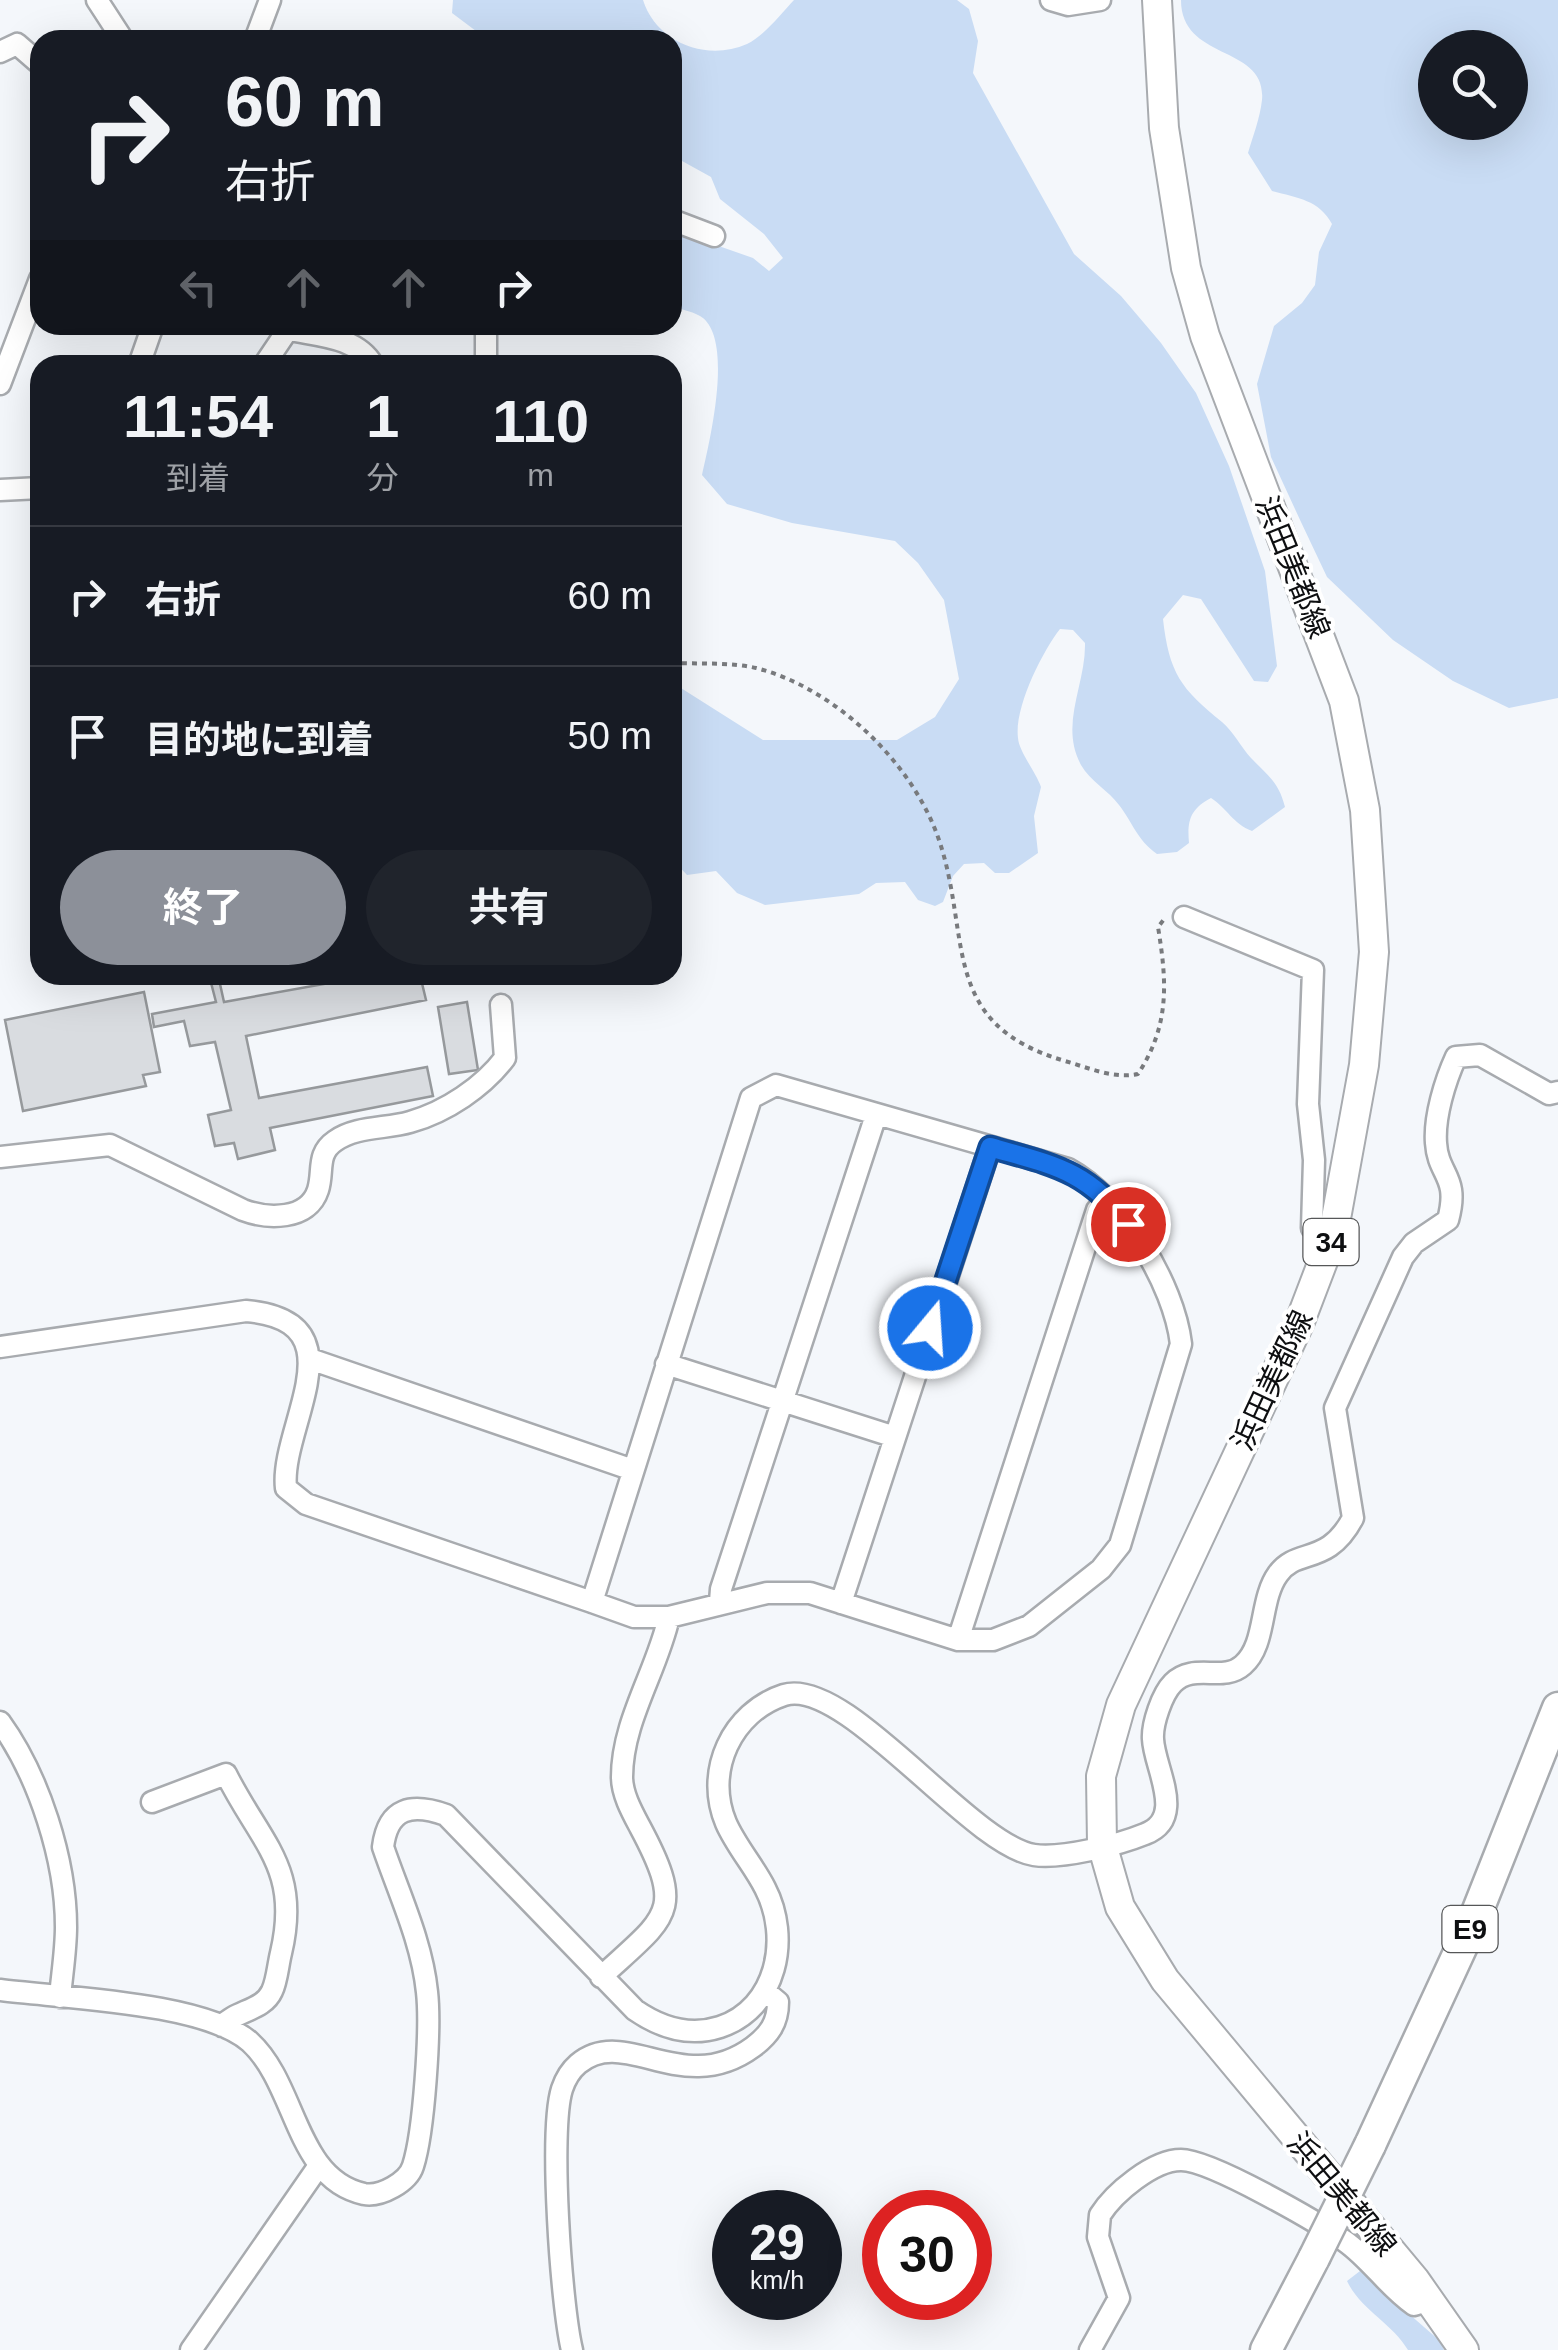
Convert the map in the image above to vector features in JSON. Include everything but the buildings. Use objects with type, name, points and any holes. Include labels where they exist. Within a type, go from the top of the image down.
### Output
[{"type":"highway","name":"E9","points":[[1266,2350],[1370,2145],[1474,1920],[1558,1708]]},
{"type":"main road","name":"浜田美都線","points":[[1158,0],[1164,128],[1186,268],[1231,409],[1339,686],[1356,748],[1374,891],[1371,1011],[1346,1184],[1333,1235],[1300,1324],[1121,1705],[1101,1776],[1102,1844],[1120,1907],[1164,1980],[1431,2300],[1464,2350]]},
{"type":"street","points":[[97,0],[116,30]]},
{"type":"street","points":[[259,30],[270,0]]},
{"type":"street","points":[[1050,0],[1068,6],[1100,0]]},
{"type":"street","points":[[0,52],[17,44],[30,55]]},
{"type":"street","points":[[682,224],[714,236]]},
{"type":"street","points":[[0,384],[30,305]]},
{"type":"street","points":[[319,335],[340,340],[368,355]]},
{"type":"street","points":[[0,490],[30,488]]},
{"type":"street","points":[[1184,917],[1313,970],[1308,1104],[1314,1160],[1312,1228],[1333,1235]]},
{"type":"street","points":[[0,1157],[110,1145],[243,1210],[260,1216],[289,1215],[309,1203],[318,1192],[322,1155],[330,1144],[346,1134],[412,1122],[492,1076],[505,1058],[501,1005]]},
{"type":"street","points":[[0,1990],[194,2016],[248,2040],[277,2073],[318,2167],[339,2184],[368,2195],[398,2185],[413,2168],[428,2043],[428,1992],[420,1952],[382,1847],[385,1829],[402,1812],[422,1806],[446,1814],[601,1977],[649,2020],[687,2031],[708,2030],[742,2017],[766,1992],[777,1951],[774,1911],[726,1822],[720,1792],[723,1754],[737,1724],[763,1702],[793,1692],[828,1705],[917,1768],[996,1838],[1032,1855],[1074,1854],[1148,1834],[1160,1822],[1167,1804],[1152,1741],[1170,1686],[1184,1674],[1228,1673],[1244,1664],[1254,1648],[1264,1602],[1276,1576],[1284,1567],[1329,1550],[1353,1518],[1335,1408],[1403,1257],[1414,1243],[1448,1220],[1452,1182],[1435,1145],[1446,1078],[1456,1057],[1480,1055],[1549,1094],[1558,1092]]},
{"type":"street","points":[[0,1346],[246,1311],[288,1324],[303,1340],[310,1359],[306,1396],[285,1473],[286,1488],[295,1499],[634,1617],[669,1617],[767,1593],[810,1593],[958,1640],[993,1640],[1029,1626],[1101,1569],[1120,1545],[1180,1344],[1178,1316],[1169,1296],[1108,1198],[1068,1169],[776,1085],[751,1098],[592,1602]]},
{"type":"street","points":[[720,1602],[721,1588],[780,1400],[876,1114]]},
{"type":"street","points":[[841,1604],[990,1147]]},
{"type":"street","points":[[958,1640],[1097,1210],[1108,1198]]},
{"type":"street","points":[[310,1359],[633,1470]]},
{"type":"street","points":[[666,1364],[895,1437]]},
{"type":"street","points":[[601,1977],[654,1928],[668,1900],[663,1870],[632,1813],[622,1782],[625,1739],[660,1657],[669,1617]]},
{"type":"street","points":[[0,1722],[24,1755],[62,1876],[66,1928],[60,1997]]},
{"type":"street","points":[[152,1802],[226,1774],[261,1830],[286,1883],[290,1918],[272,1994],[257,2007],[232,2014],[222,2026]]},
{"type":"street","points":[[572,2350],[566,2319],[559,2176],[558,2119],[565,2081],[579,2063],[601,2052],[627,2052],[706,2069],[736,2058],[764,2038],[775,2022],[778,2002],[766,1992]]},
{"type":"street","points":[[1090,2350],[1119,2298],[1098,2238],[1100,2214],[1147,2173],[1179,2160],[1197,2162],[1245,2185],[1348,2244],[1388,2286],[1414,2305],[1431,2300]]},
{"type":"street","points":[[191,2350],[318,2167]]},
{"type":"path","points":[[682,663],[752,667],[792,680],[840,708],[896,767],[918,796],[939,840],[957,942],[968,978],[992,1020],[1008,1038],[1022,1046],[1120,1077],[1138,1074],[1163,1024],[1167,983],[1158,927],[1162,918],[1184,917]]},
{"type":"shaded area","points":[[453,0],[643,0],[663,30],[475,30],[452,13]]},
{"type":"shaded area","points":[[794,0],[957,0],[969,9],[978,41],[973,73],[1074,254],[1121,296],[1161,343],[1196,393],[1229,466],[1265,571],[1277,666],[1268,682],[1254,681],[1201,599],[1183,595],[1163,619],[1166,638],[1179,678],[1272,780],[1285,807],[1252,831],[1211,798],[1191,816],[1189,843],[1177,852],[1157,854],[1150,849],[1115,800],[1081,765],[1072,735],[1085,643],[1073,630],[1060,629],[1031,681],[1018,726],[1019,744],[1041,787],[1034,816],[1038,853],[1009,873],[995,873],[984,863],[964,864],[953,876],[943,902],[935,906],[918,900],[905,882],[876,883],[859,894],[765,905],[737,893],[716,871],[687,875],[682,870],[682,689],[763,740],[897,740],[935,717],[959,679],[944,600],[918,563],[895,541],[792,523],[727,504],[702,475],[717,393],[717,348],[712,330],[703,318],[682,309],[682,233],[753,258],[769,271],[783,258],[764,234],[720,199],[711,177],[682,161],[682,43],[715,51],[747,44]]},
{"type":"shaded area","points":[[1181,0],[1558,0],[1558,698],[1509,708],[1453,681],[1393,640],[1327,577],[1271,457],[1257,384],[1274,326],[1302,303],[1315,285],[1319,252],[1332,224],[1314,205],[1272,191],[1248,153],[1261,107],[1260,82],[1239,60],[1194,34],[1185,20]]},
{"type":"shaded area","points":[[1360,2271],[1440,2341],[1444,2350],[1408,2350],[1353,2291],[1347,2281]]},
{"type":"route","points":[[930,1328],[990,1147],[1068,1169],[1087,1179],[1128,1224]]}]
